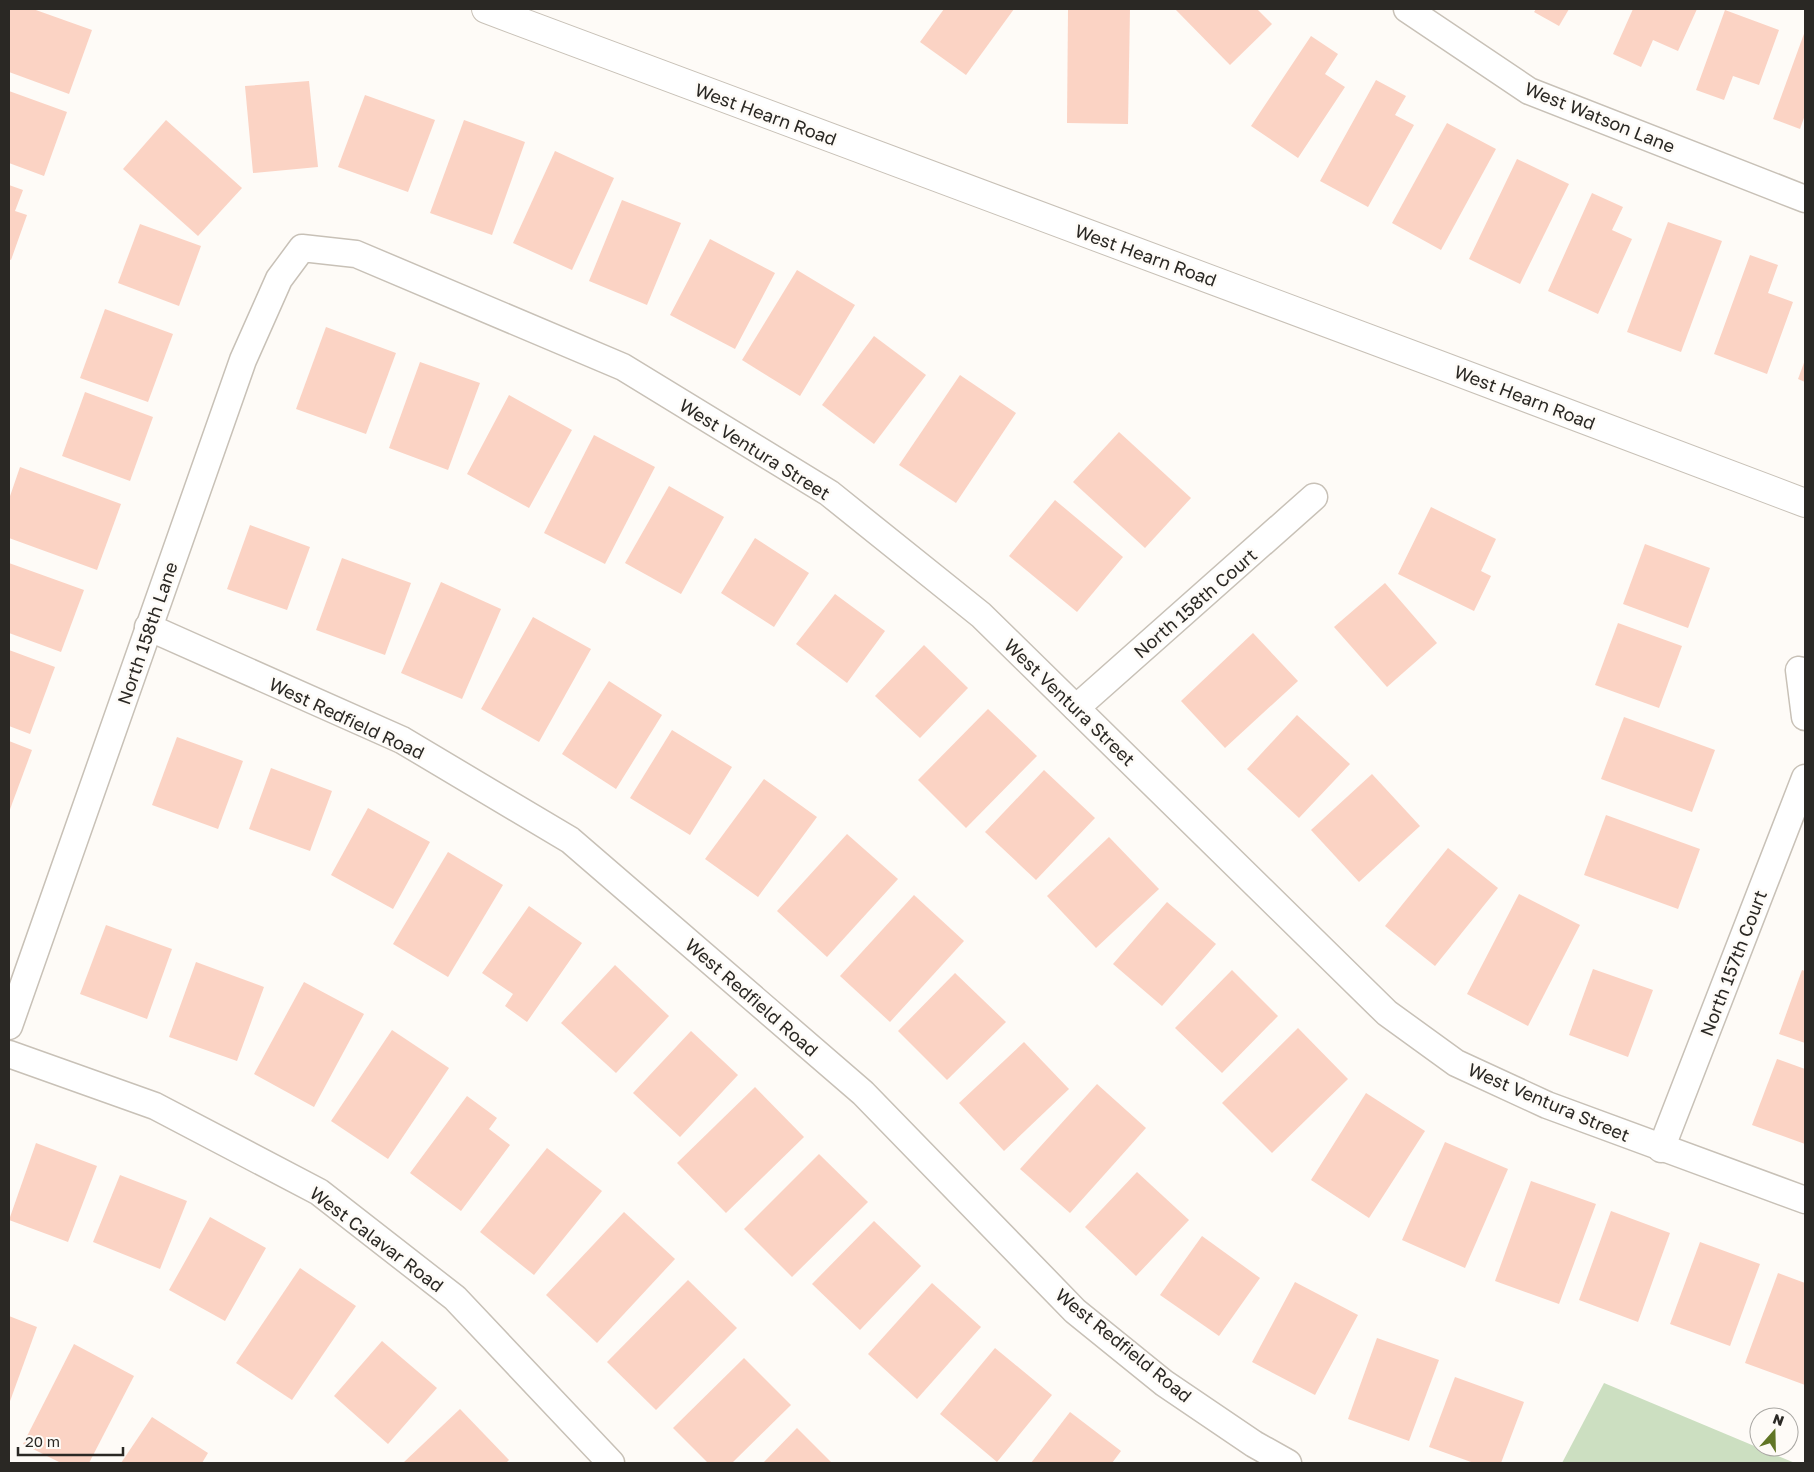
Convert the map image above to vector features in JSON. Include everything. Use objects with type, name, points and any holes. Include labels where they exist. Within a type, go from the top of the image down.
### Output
[{"type":"street","name":"West Hearn Road","points":[[486,9],[1805,503]]},
{"type":"street","name":"West Watson Lane","points":[[1407,9],[1529,91],[1805,200]]},
{"type":"street","name":"North 158th Lane","points":[[9,1026],[243,360],[279,279],[302,248]]},
{"type":"street","name":"West Ventura Street","points":[[302,248],[356,254],[624,368],[828,493],[981,615],[1387,1013],[1456,1063],[1546,1105],[1805,1200]]},
{"type":"street","name":"North 158th Court","points":[[1076,708],[1314,497]]},
{"type":"street","name":"West Redfield Road","points":[[148,627],[402,740],[570,840],[863,1093],[1075,1310],[1164,1383],[1254,1444],[1288,1463]]},
{"type":"street","points":[[1799,670],[1805,717]]},
{"type":"street","name":"North 157th Court","points":[[1662,1149],[1805,778]]},
{"type":"street","name":"West Calavar Road","points":[[9,1054],[155,1106],[319,1192],[454,1298],[611,1463]]},
{"type":"green space","points":[[1604,1383],[1749,1444],[1749,1457],[1781,1457],[1795,1463],[1562,1463]]},
{"type":"building","points":[[9,9],[33,9],[92,30],[69,94],[9,72]]},
{"type":"building","points":[[944,9],[1014,9],[966,75],[920,42]]},
{"type":"building","points":[[1068,9],[1130,9],[1128,124],[1067,123]]},
{"type":"building","points":[[1175,9],[1257,9],[1272,24],[1230,65]]},
{"type":"building","points":[[1536,9],[1569,9],[1559,26],[1534,12]]},
{"type":"building","points":[[1633,9],[1697,9],[1678,51],[1653,40],[1641,67],[1613,54]]},
{"type":"building","points":[[1725,10],[1779,30],[1759,85],[1733,76],[1724,100],[1696,90]]},
{"type":"building","points":[[1805,31],[1805,115],[1800,129],[1773,119]]},
{"type":"building","points":[[1311,36],[1338,54],[1325,74],[1345,87],[1298,158],[1251,126]]},
{"type":"building","points":[[1376,80],[1406,96],[1395,115],[1414,125],[1368,207],[1320,181]]},
{"type":"building","points":[[309,81],[318,167],[253,173],[245,86]]},
{"type":"building","points":[[9,91],[67,112],[44,176],[9,163]]},
{"type":"building","points":[[365,95],[435,120],[408,192],[338,167]]},
{"type":"building","points":[[166,120],[242,188],[198,236],[123,169]]},
{"type":"building","points":[[464,120],[525,142],[492,235],[430,213]]},
{"type":"building","points":[[1447,123],[1496,149],[1441,250],[1392,223]]},
{"type":"building","points":[[555,151],[614,178],[572,270],[513,243]]},
{"type":"building","points":[[1517,159],[1569,184],[1520,284],[1469,259]]},
{"type":"building","points":[[9,185],[23,190],[15,211],[27,215],[11,260],[9,259]]},
{"type":"building","points":[[1592,193],[1623,207],[1612,230],[1632,239],[1598,314],[1548,291]]},
{"type":"building","points":[[622,200],[681,223],[647,305],[589,281]]},
{"type":"building","points":[[1668,222],[1722,241],[1681,352],[1627,332]]},
{"type":"building","points":[[140,224],[201,246],[179,306],[118,283]]},
{"type":"building","points":[[710,239],[775,273],[735,349],[670,315]]},
{"type":"building","points":[[1750,255],[1778,265],[1768,293],[1793,302],[1767,374],[1714,354]]},
{"type":"building","points":[[797,270],[855,305],[800,396],[742,360]]},
{"type":"building","points":[[105,309],[173,334],[148,402],[80,378]]},
{"type":"building","points":[[326,327],[396,353],[366,434],[296,409]]},
{"type":"building","points":[[874,336],[926,375],[874,444],[822,405]]},
{"type":"building","points":[[1805,360],[1805,382],[1798,379]]},
{"type":"building","points":[[420,362],[480,383],[448,470],[389,448]]},
{"type":"building","points":[[960,375],[1016,413],[956,503],[899,465]]},
{"type":"building","points":[[85,392],[153,417],[130,481],[62,456]]},
{"type":"building","points":[[509,395],[572,430],[529,508],[467,474]]},
{"type":"building","points":[[1119,432],[1191,498],[1145,548],[1073,482]]},
{"type":"building","points":[[594,435],[655,467],[605,564],[544,533]]},
{"type":"building","points":[[20,467],[121,504],[97,570],[9,538],[9,499]]},
{"type":"building","points":[[669,486],[724,517],[681,594],[625,563]]},
{"type":"building","points":[[1055,500],[1123,557],[1077,612],[1009,556]]},
{"type":"building","points":[[1431,507],[1496,539],[1481,571],[1491,576],[1474,611],[1398,574]]},
{"type":"building","points":[[250,525],[310,547],[287,610],[227,589]]},
{"type":"building","points":[[755,538],[809,573],[774,627],[721,593]]},
{"type":"building","points":[[1645,544],[1710,568],[1688,628],[1623,604]]},
{"type":"building","points":[[342,558],[411,583],[385,655],[316,630]]},
{"type":"building","points":[[9,563],[84,590],[61,652],[9,633]]},
{"type":"building","points":[[441,582],[501,609],[462,699],[401,673]]},
{"type":"building","points":[[1385,583],[1437,643],[1387,687],[1334,627]]},
{"type":"building","points":[[835,594],[885,631],[847,683],[796,644]]},
{"type":"building","points":[[533,617],[591,649],[539,742],[481,709]]},
{"type":"building","points":[[1618,623],[1682,646],[1659,708],[1595,685]]},
{"type":"building","points":[[1253,633],[1298,681],[1225,748],[1181,701]]},
{"type":"building","points":[[924,645],[968,688],[920,738],[875,696]]},
{"type":"building","points":[[9,650],[55,667],[30,734],[9,726]]},
{"type":"building","points":[[609,681],[662,715],[616,789],[562,754]]},
{"type":"building","points":[[988,709],[1037,756],[966,828],[918,780]]},
{"type":"building","points":[[1297,715],[1350,764],[1299,818],[1247,769]]},
{"type":"building","points":[[1624,717],[1715,750],[1692,812],[1601,779]]},
{"type":"building","points":[[672,730],[732,767],[690,835],[630,798]]},
{"type":"building","points":[[177,737],[243,761],[218,829],[152,805]]},
{"type":"building","points":[[9,741],[32,750],[9,812]]},
{"type":"building","points":[[271,768],[332,791],[310,851],[249,829]]},
{"type":"building","points":[[1044,770],[1095,818],[1036,880],[985,832]]},
{"type":"building","points":[[1372,774],[1420,826],[1359,882],[1311,830]]},
{"type":"building","points":[[764,779],[817,817],[758,897],[705,859]]},
{"type":"building","points":[[368,808],[430,842],[393,909],[331,875]]},
{"type":"building","points":[[1606,815],[1700,849],[1678,909],[1584,875]]},
{"type":"building","points":[[847,834],[898,879],[827,957],[777,911]]},
{"type":"building","points":[[1109,837],[1159,889],[1096,948],[1047,896]]},
{"type":"building","points":[[1448,848],[1498,888],[1435,966],[1385,926]]},
{"type":"building","points":[[448,852],[503,885],[448,977],[393,944]]},
{"type":"building","points":[[1519,894],[1580,925],[1528,1026],[1467,994]]},
{"type":"building","points":[[914,895],[964,941],[890,1022],[840,976]]},
{"type":"building","points":[[1167,902],[1216,944],[1162,1006],[1113,964]]},
{"type":"building","points":[[529,906],[582,943],[527,1022],[505,1006],[513,994],[482,973]]},
{"type":"building","points":[[106,925],[172,949],[147,1019],[80,994]]},
{"type":"building","points":[[196,962],[264,987],[237,1061],[169,1037]]},
{"type":"building","points":[[615,965],[669,1016],[616,1073],[561,1023]]},
{"type":"building","points":[[1593,969],[1653,990],[1628,1057],[1569,1035]]},
{"type":"building","points":[[1232,970],[1278,1016],[1222,1073],[1175,1028]]},
{"type":"building","points":[[1802,970],[1805,971],[1805,1043],[1779,1034]]},
{"type":"building","points":[[955,973],[1006,1022],[947,1080],[898,1031]]},
{"type":"building","points":[[304,982],[364,1014],[314,1107],[254,1074]]},
{"type":"building","points":[[1298,1028],[1348,1079],[1272,1153],[1222,1103]]},
{"type":"building","points":[[392,1030],[449,1068],[388,1159],[331,1121]]},
{"type":"building","points":[[691,1031],[738,1075],[680,1137],[633,1093]]},
{"type":"building","points":[[1024,1042],[1069,1089],[1004,1151],[959,1103]]},
{"type":"building","points":[[1777,1059],[1805,1069],[1805,1144],[1752,1125]]},
{"type":"building","points":[[1097,1084],[1146,1128],[1070,1213],[1020,1169]]},
{"type":"building","points":[[755,1087],[804,1137],[726,1213],[677,1163]]},
{"type":"building","points":[[1366,1093],[1425,1131],[1369,1218],[1311,1180]]},
{"type":"building","points":[[467,1096],[497,1118],[489,1129],[510,1145],[461,1211],[410,1173]]},
{"type":"building","points":[[1445,1142],[1508,1169],[1465,1268],[1402,1240]]},
{"type":"building","points":[[36,1143],[97,1166],[68,1242],[9,1220]]},
{"type":"building","points":[[547,1148],[602,1191],[534,1275],[480,1232]]},
{"type":"building","points":[[819,1154],[868,1202],[792,1277],[744,1229]]},
{"type":"building","points":[[1137,1172],[1189,1220],[1136,1276],[1085,1227]]},
{"type":"building","points":[[120,1175],[187,1201],[160,1269],[93,1242]]},
{"type":"building","points":[[1531,1181],[1596,1204],[1559,1304],[1495,1281]]},
{"type":"building","points":[[1611,1211],[1670,1233],[1638,1322],[1579,1300]]},
{"type":"building","points":[[624,1212],[675,1259],[597,1343],[546,1295]]},
{"type":"building","points":[[210,1217],[266,1248],[225,1321],[169,1290]]},
{"type":"building","points":[[874,1221],[921,1266],[860,1330],[812,1284]]},
{"type":"building","points":[[1202,1236],[1260,1278],[1219,1336],[1160,1295]]},
{"type":"building","points":[[1700,1242],[1760,1264],[1730,1346],[1670,1324]]},
{"type":"building","points":[[300,1268],[356,1306],[292,1400],[236,1363]]},
{"type":"building","points":[[1778,1273],[1805,1283],[1805,1385],[1745,1363]]},
{"type":"building","points":[[688,1280],[737,1328],[656,1410],[607,1362]]},
{"type":"building","points":[[1295,1282],[1358,1315],[1315,1395],[1252,1362]]},
{"type":"building","points":[[932,1283],[981,1327],[917,1399],[868,1354]]},
{"type":"building","points":[[9,1316],[37,1327],[9,1404]]},
{"type":"building","points":[[1377,1338],[1439,1360],[1409,1441],[1348,1419]]},
{"type":"building","points":[[382,1341],[437,1388],[388,1444],[334,1396]]},
{"type":"building","points":[[74,1344],[134,1376],[89,1463],[61,1463],[23,1444]]},
{"type":"building","points":[[995,1348],[1052,1395],[997,1462],[940,1414]]},
{"type":"building","points":[[744,1358],[791,1405],[732,1463],[708,1463],[673,1428]]},
{"type":"building","points":[[1455,1377],[1524,1402],[1501,1463],[1474,1463],[1429,1447]]},
{"type":"building","points":[[460,1409],[509,1460],[506,1463],[403,1463]]},
{"type":"building","points":[[1070,1412],[1121,1451],[1112,1463],[1031,1463]]},
{"type":"building","points":[[152,1417],[208,1453],[202,1463],[121,1463]]},
{"type":"building","points":[[797,1428],[832,1463],[763,1463]]}]
